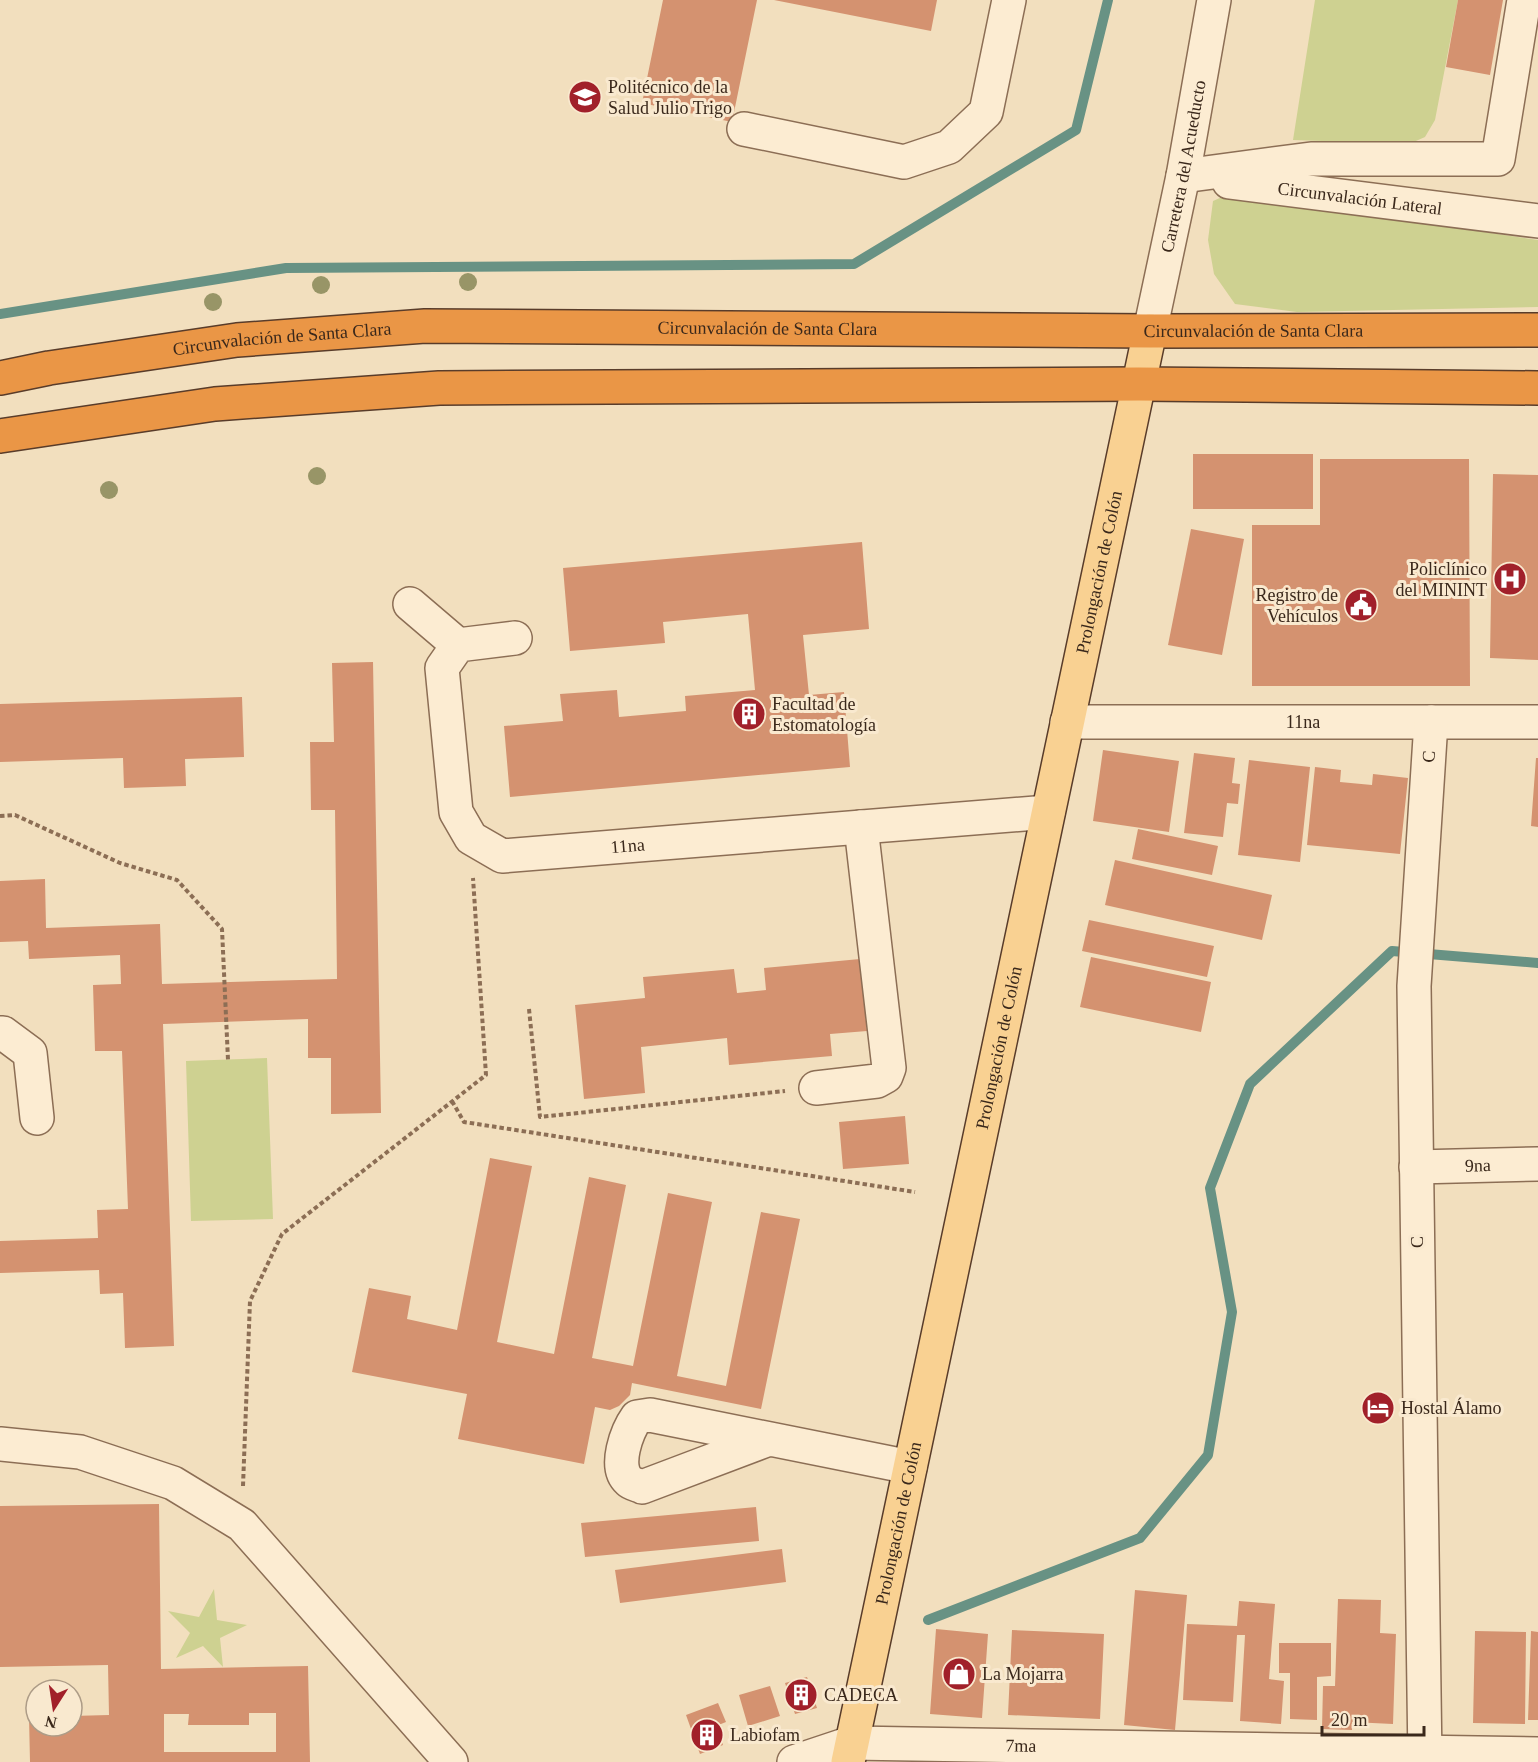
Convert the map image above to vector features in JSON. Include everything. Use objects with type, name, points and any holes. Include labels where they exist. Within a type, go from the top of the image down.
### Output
[{"type":"highway","name":"Circunvalación de Santa Clara","points":[[0,378],[49,368],[237,340],[425,326],[1150,332],[1538,330]]},
{"type":"highway","points":[[0,436],[215,404],[439,388],[1139,384],[1538,388]]},
{"type":"main road","name":"Prolongación de Colón","points":[[850,1753],[1150,332]]},
{"type":"street","points":[[744,129],[904,162],[949,147],[986,112],[1009,0]]},
{"type":"street","name":"Carretera del Acueducto","points":[[1150,332],[1183,176],[1214,0]]},
{"type":"street","points":[[1183,176],[1311,159],[1498,159],[1524,0]]},
{"type":"street","name":"Circunvalación Lateral","points":[[1183,176],[1538,221]]},
{"type":"street","points":[[410,604],[458,645],[515,638]]},
{"type":"street","name":"11na","points":[[458,645],[442,668],[456,812],[471,838],[502,856],[1048,812]]},
{"type":"street","name":"11na","points":[[1067,722],[1538,722]]},
{"type":"street","name":"C","points":[[1424,1757],[1414,986],[1431,722]]},
{"type":"street","points":[[816,1088],[878,1081],[886,1076],[889,1068],[861,827]]},
{"type":"street","points":[[0,1033],[30,1053],[37,1118]]},
{"type":"street","name":"9na","points":[[1416,1167],[1538,1164]]},
{"type":"street","points":[[769,1439],[909,1467]]},
{"type":"street","points":[[0,1444],[80,1452],[132,1469],[173,1483],[242,1525],[451,1762]]},
{"type":"street","name":"7ma","points":[[794,1762],[850,1753],[1424,1757],[1538,1754]]},
{"type":"path","points":[[0,816],[15,815],[120,863],[177,880],[222,929],[228,1060]]},
{"type":"path","points":[[242,1525],[250,1301],[282,1234],[486,1074],[471,838]]},
{"type":"path","points":[[529,1008],[540,1117],[816,1088]]},
{"type":"path","points":[[452,1101],[464,1122],[915,1192]]},
{"type":"green space","points":[[1315,0],[1458,0],[1435,120],[1425,137],[1409,144],[1293,140]]},
{"type":"green space","points":[[1229,194],[1538,240],[1538,307],[1297,312],[1235,304],[1214,274],[1208,240],[1213,201]]},
{"type":"green space","points":[[267,1058],[273,1219],[191,1221],[186,1061]]},
{"type":"green space","points":[[214,1589],[217,1620],[247,1625],[220,1638],[223,1667],[203,1646],[176,1658],[190,1633],[168,1611],[199,1617]]},
{"type":"building","points":[[663,0],[757,0],[732,122],[642,103]]},
{"type":"building","points":[[774,0],[937,0],[931,31]]},
{"type":"building","points":[[1458,0],[1503,0],[1490,75],[1446,67]]},
{"type":"building","points":[[1193,454],[1313,454],[1313,509],[1193,509]]},
{"type":"building","name":"Registro de Vehículos","points":[[1320,459],[1469,459],[1470,686],[1252,686],[1252,525],[1320,525]]},
{"type":"building","name":"Policlínico del MININT","points":[[1493,474],[1538,475],[1538,660],[1490,658]]},
{"type":"building","points":[[1191,529],[1244,539],[1222,655],[1168,645]]},
{"type":"building","points":[[862,542],[869,629],[803,635],[809,695],[844,692],[850,767],[510,797],[504,726],[563,721],[560,694],[617,690],[619,717],[686,711],[685,696],[755,690],[748,614],[663,622],[665,643],[570,651],[563,568]]},
{"type":"building","points":[[373,662],[381,1113],[331,1114],[331,1058],[308,1058],[308,1019],[163,1024],[174,1346],[125,1348],[123,1293],[100,1294],[99,1270],[0,1273],[0,1241],[98,1238],[97,1210],[128,1209],[122,1051],[95,1051],[93,985],[121,984],[120,955],[29,959],[28,941],[0,942],[0,881],[45,879],[46,928],[160,924],[162,984],[337,979],[335,810],[311,810],[310,742],[334,742],[332,663]]},
{"type":"building","points":[[242,697],[244,757],[185,759],[186,786],[124,788],[123,758],[0,762],[0,704]]},
{"type":"building","points":[[1103,750],[1179,761],[1169,832],[1093,821]]},
{"type":"building","points":[[1194,753],[1235,758],[1232,783],[1240,784],[1238,804],[1227,803],[1223,837],[1184,833]]},
{"type":"building","points":[[1536,758],[1538,758],[1538,827],[1531,826]]},
{"type":"building","points":[[1249,760],[1310,767],[1300,862],[1238,855]]},
{"type":"building","points":[[1315,767],[1341,770],[1340,782],[1372,785],[1373,774],[1408,778],[1400,854],[1307,845]]},
{"type":"building","points":[[1138,829],[1218,846],[1212,875],[1132,859]]},
{"type":"building","points":[[1115,860],[1272,895],[1262,940],[1105,905]]},
{"type":"building","points":[[1089,920],[1214,946],[1207,977],[1082,951]]},
{"type":"building","points":[[1091,957],[1211,982],[1201,1032],[1080,1007]]},
{"type":"building","points":[[860,959],[867,1031],[830,1034],[832,1056],[729,1065],[727,1038],[641,1047],[645,1093],[584,1099],[575,1005],[645,998],[643,977],[734,969],[737,993],[766,990],[764,968]]},
{"type":"building","points":[[905,1116],[909,1164],[843,1169],[839,1122]]},
{"type":"building","points":[[490,1158],[532,1166],[497,1342],[554,1354],[589,1177],[626,1185],[592,1358],[633,1366],[668,1193],[712,1202],[677,1376],[726,1386],[761,1212],[800,1219],[761,1409],[632,1383],[630,1395],[619,1406],[610,1410],[595,1407],[584,1464],[458,1439],[467,1394],[352,1372],[369,1288],[411,1296],[407,1319],[457,1330]]},
{"type":"building","points":[[159,1504],[161,1669],[308,1666],[310,1762],[30,1762],[29,1738],[84,1738],[84,1716],[109,1715],[108,1665],[0,1667],[0,1506]],"holes":[[[249,1713],[276,1713],[276,1752],[164,1752],[164,1714],[189,1714],[188,1725],[249,1725]]]},
{"type":"building","points":[[756,1507],[759,1541],[585,1557],[581,1523]]},
{"type":"building","points":[[782,1549],[786,1582],[620,1603],[615,1570]]},
{"type":"building","points":[[1135,1590],[1187,1595],[1175,1730],[1124,1725]]},
{"type":"building","points":[[1338,1599],[1381,1600],[1380,1633],[1396,1634],[1393,1724],[1352,1722],[1352,1730],[1322,1729],[1323,1686],[1335,1686]]},
{"type":"building","points":[[1239,1601],[1275,1604],[1269,1679],[1284,1681],[1281,1724],[1240,1721],[1245,1635],[1237,1635],[1233,1702],[1183,1700],[1187,1624],[1237,1626]]},
{"type":"building","name":"La Mojarra","points":[[936,1629],[988,1634],[982,1718],[930,1714]]},
{"type":"building","points":[[1012,1630],[1104,1634],[1100,1719],[1008,1715]]},
{"type":"building","points":[[1475,1631],[1526,1632],[1525,1724],[1473,1723]]},
{"type":"building","points":[[1531,1631],[1538,1632],[1538,1720],[1528,1720]]},
{"type":"building","points":[[1279,1643],[1331,1643],[1331,1676],[1317,1677],[1317,1720],[1290,1719],[1290,1673],[1279,1673]]},
{"type":"building","name":"CADECA","points":[[807,1677],[817,1708],[795,1714],[785,1683]]},
{"type":"building","points":[[770,1686],[780,1716],[748,1726],[739,1695]]},
{"type":"building","name":"Labiofam","points":[[718,1703],[726,1722],[716,1726],[723,1745],[700,1754],[686,1715]]},
{"type":"waterway","points":[[0,314],[286,268],[854,264],[1076,130],[1108,0]]},
{"type":"waterway","points":[[928,1620],[1140,1538],[1208,1455],[1232,1312],[1210,1188],[1250,1084],[1392,951],[1538,963]]},
{"type":"place","name":"Politécnico de la Salud Julio Trigo","points":[[585,97]]},
{"type":"place","name":"Policlínico del MININT","points":[[1510,579]]},
{"type":"place","name":"Registro de Vehículos","points":[[1361,605]]},
{"type":"place","name":"Facultad de Estomatología","points":[[749,714]]},
{"type":"place","name":"Hostal Álamo","points":[[1378,1408]]},
{"type":"place","name":"La Mojarra","points":[[959,1674]]},
{"type":"place","name":"CADECA","points":[[801,1695]]},
{"type":"place","name":"Labiofam","points":[[707,1735]]}]
